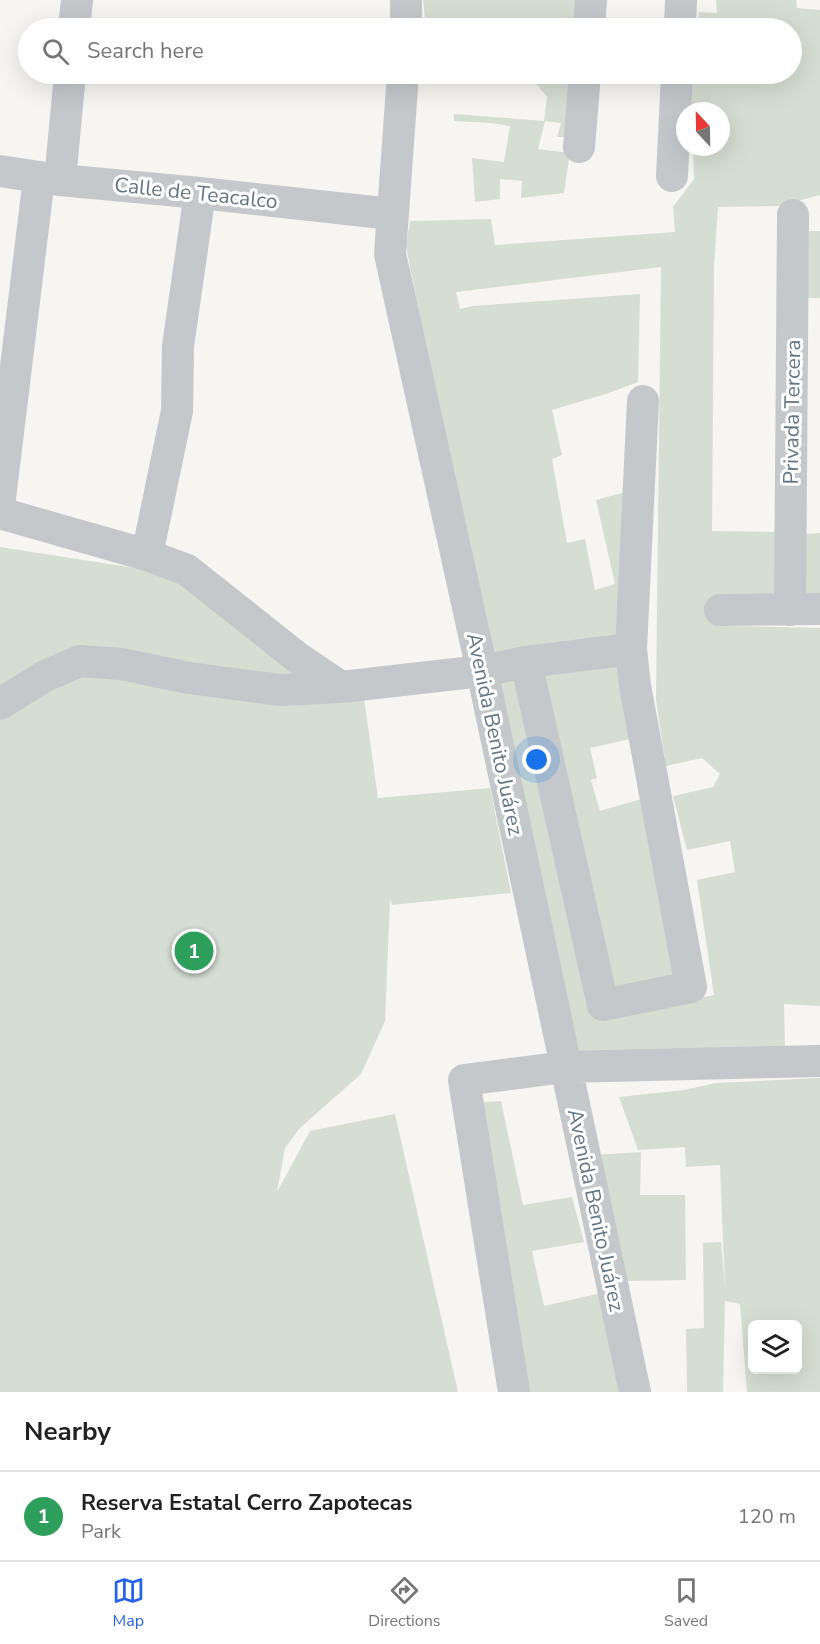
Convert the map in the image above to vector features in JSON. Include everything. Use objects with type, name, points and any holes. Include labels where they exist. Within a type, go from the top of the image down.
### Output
[{"type":"street","points":[[75,18],[77,0]]},
{"type":"street","points":[[406,0],[406,18]]},
{"type":"street","points":[[590,18],[591,0]]},
{"type":"street","points":[[680,18],[681,0]]},
{"type":"street","points":[[0,498],[49,179],[68,84]]},
{"type":"street","name":"Avenida Benito Juárez","points":[[402,84],[390,254],[482,671],[635,1392]]},
{"type":"street","points":[[579,147],[584,84]]},
{"type":"street","points":[[672,176],[677,84]]},
{"type":"street","name":"Calle de Teacalco","points":[[0,171],[49,179],[392,214]]},
{"type":"street","points":[[147,555],[177,411],[178,346],[200,193]]},
{"type":"street","name":"Privada Tercera","points":[[794,215],[805,610]]},
{"type":"street","points":[[526,662],[603,1005],[691,987],[635,686],[631,650],[643,401]]},
{"type":"street","points":[[0,513],[147,555],[187,570],[298,658],[341,687]]},
{"type":"street","points":[[720,610],[805,610]]},
{"type":"street","points":[[0,704],[45,676],[80,661],[121,664],[189,678],[280,690],[341,687],[482,671],[526,662],[631,650]]},
{"type":"street","points":[[514,1392],[465,1080],[565,1067],[820,1060]]},
{"type":"shaded area","points":[[423,0],[588,0],[584,18],[425,18]]},
{"type":"shaded area","points":[[716,0],[796,0],[797,8],[820,10],[820,195],[779,206],[718,207],[714,267],[712,531],[779,532],[780,593],[721,600],[724,626],[820,628],[820,1006],[784,1004],[785,1051],[570,1062],[483,675],[522,668],[605,1018],[714,995],[697,880],[735,872],[730,841],[687,850],[673,796],[713,787],[720,774],[702,758],[666,766],[656,700],[661,267],[456,292],[460,309],[473,306],[640,294],[638,382],[552,410],[562,455],[552,459],[567,543],[585,539],[595,590],[615,584],[596,500],[629,491],[623,638],[567,641],[487,660],[406,246],[410,221],[491,219],[495,245],[675,232],[673,207],[694,179],[693,156],[730,156],[730,102],[692,102],[691,84],[802,84],[802,18],[698,18],[699,12],[717,13]]},
{"type":"shaded area","points":[[536,84],[573,84],[572,137],[557,137],[561,123],[545,121],[538,149],[570,153],[564,193],[521,198],[522,181],[500,179],[500,199],[475,202],[472,158],[504,162],[510,126],[454,121],[454,114],[544,121],[547,97]]},
{"type":"shaded area","points":[[809,231],[820,231],[820,298],[808,298]]},
{"type":"shaded area","points":[[820,533],[820,596],[803,595],[804,534]]},
{"type":"shaded area","points":[[0,547],[193,577],[364,698],[378,798],[490,788],[511,893],[392,905],[390,898],[385,1021],[361,1074],[300,1128],[285,1148],[277,1192],[310,1131],[395,1114],[458,1392],[0,1392]]},
{"type":"shaded area","points":[[623,657],[634,738],[590,748],[597,778],[591,780],[600,811],[648,797],[683,976],[611,990],[540,669]]},
{"type":"shaded area","points":[[820,1078],[820,1392],[747,1392],[740,1304],[725,1301],[723,1392],[687,1392],[686,1329],[704,1328],[703,1243],[721,1242],[725,1289],[720,1165],[686,1167],[685,1147],[638,1150],[619,1097],[684,1090],[716,1083]]},
{"type":"shaded area","points":[[501,1101],[523,1205],[572,1197],[584,1242],[532,1251],[544,1306],[601,1293],[623,1392],[530,1392],[512,1313],[475,1103]]},
{"type":"shaded area","points":[[641,1152],[640,1195],[685,1195],[686,1280],[624,1281],[594,1155]]},
{"type":"place","name":"Reserva Estatal Cerro Zapotecas","points":[[194,951]]}]
